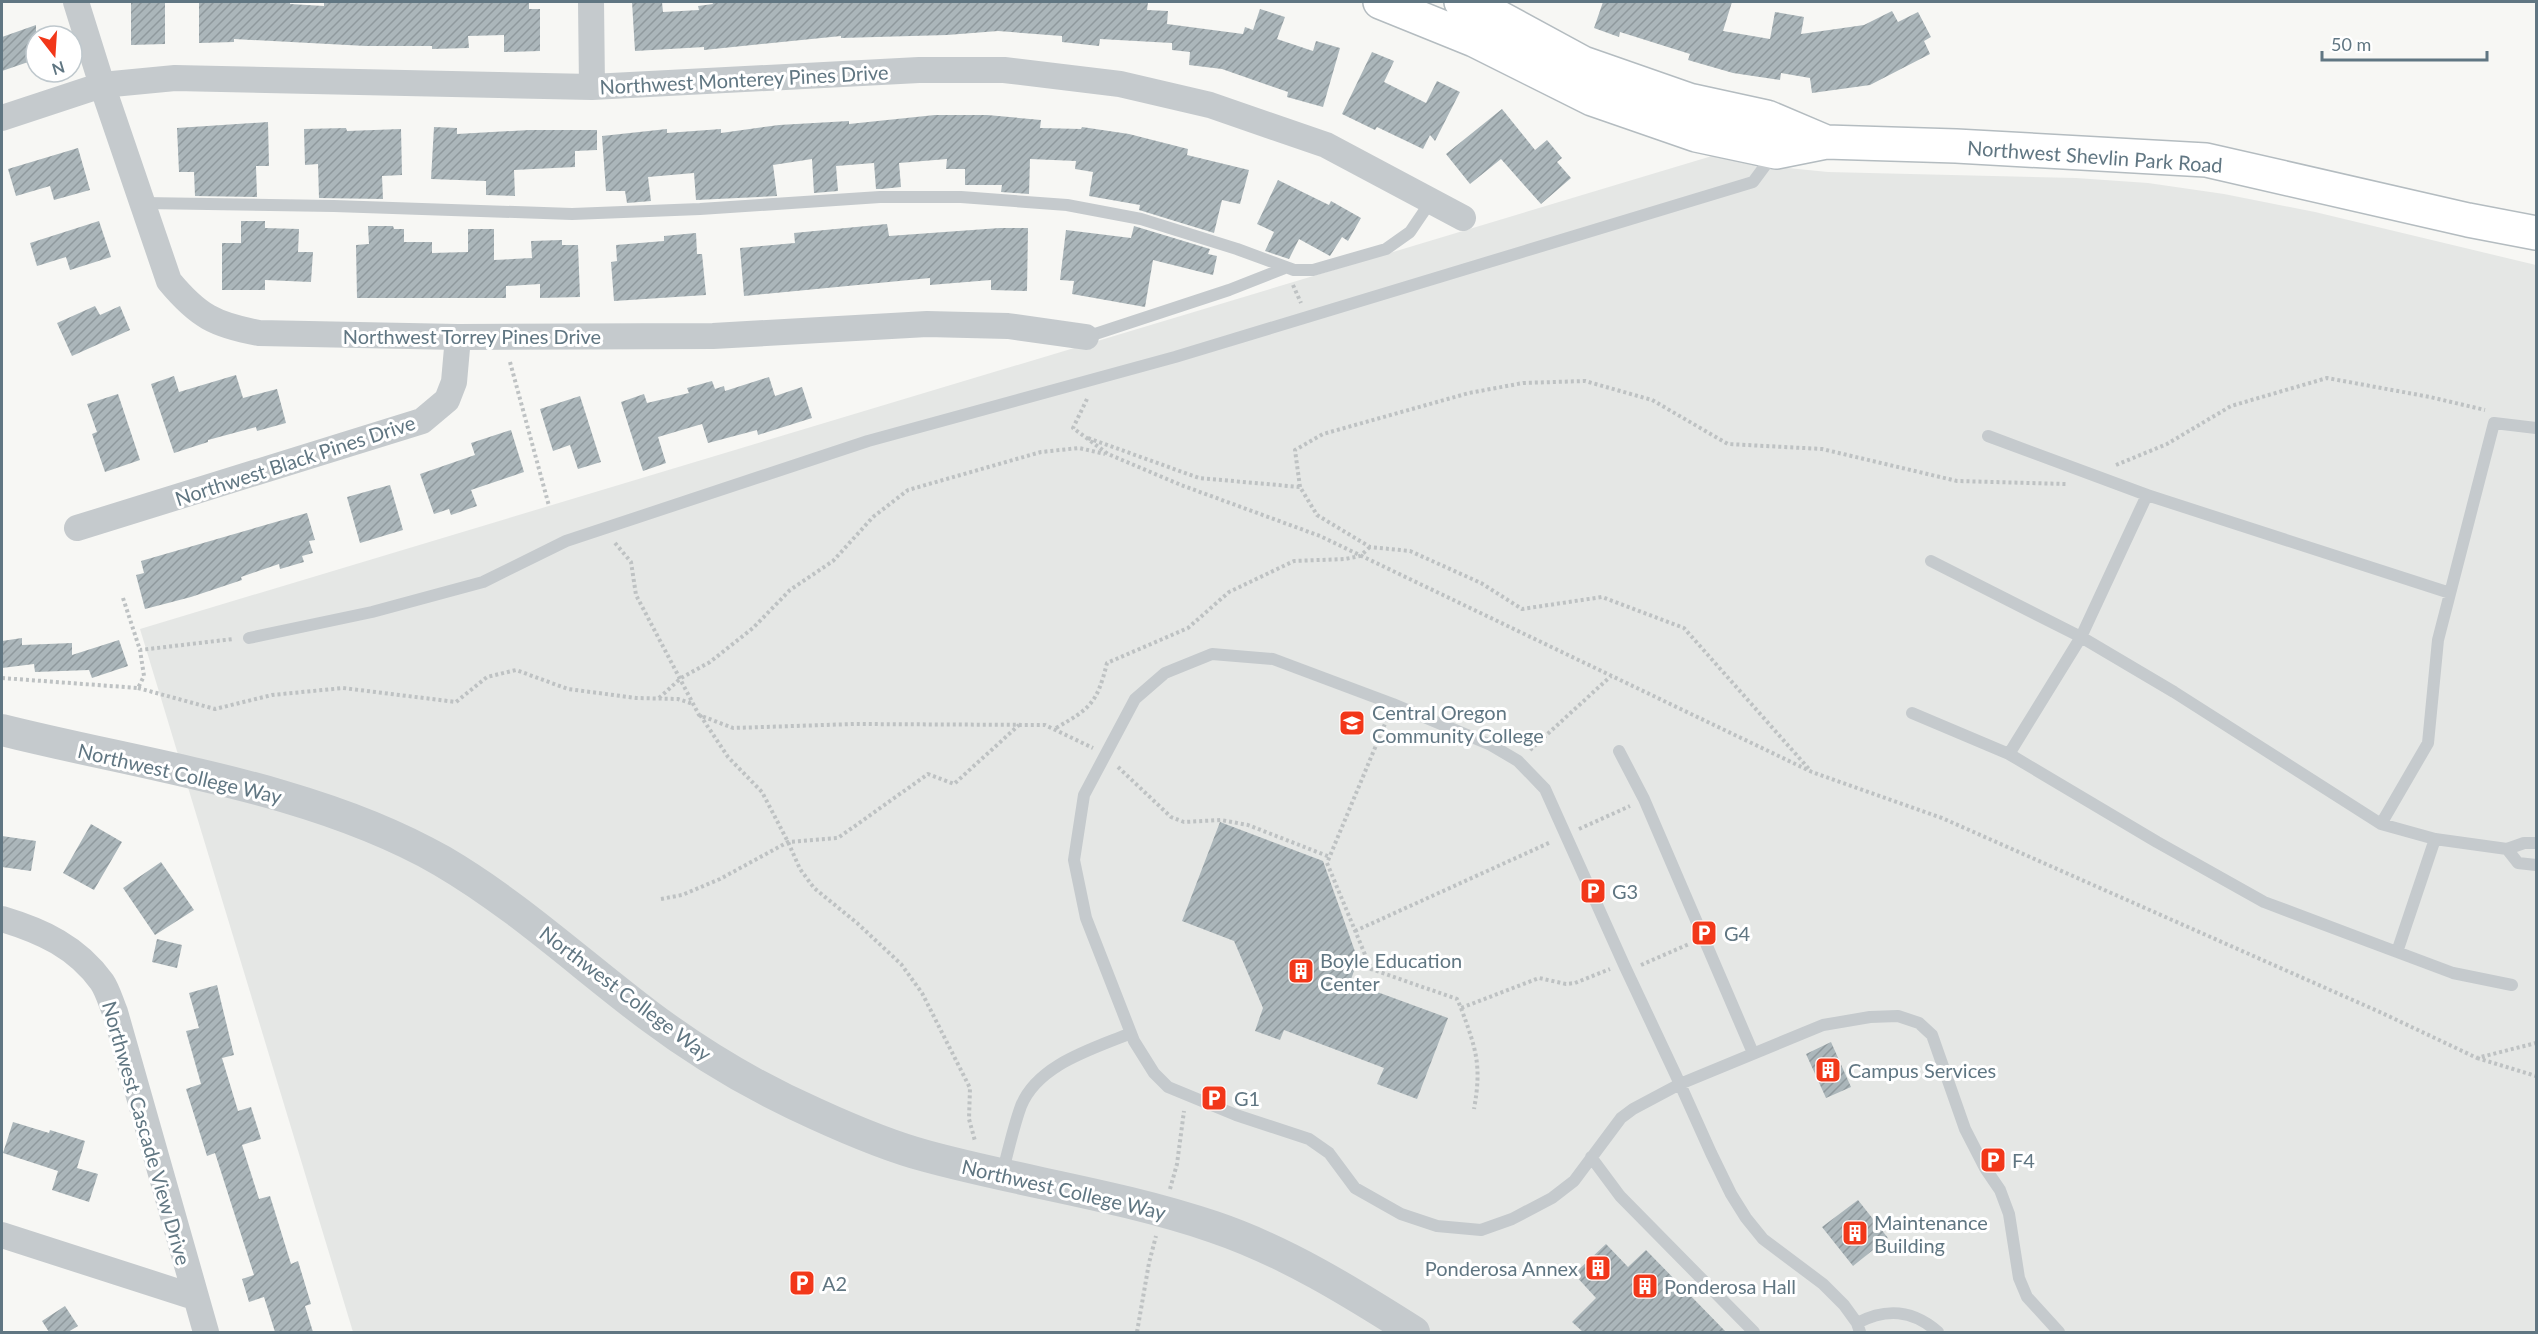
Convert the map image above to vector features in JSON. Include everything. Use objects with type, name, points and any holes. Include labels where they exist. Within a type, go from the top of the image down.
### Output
[{"type":"main road","name":"Northwest Shevlin Park Road","points":[[1380,2],[1480,14],[1583,63],[1689,100],[1767,117],[1826,142]]},
{"type":"main road","name":"Northwest Shevlin Park Road","points":[[1480,14],[1592,99],[1696,135],[1776,152],[1826,142],[1956,146],[2206,160],[2468,220],[2536,233]]},
{"type":"street","name":"Northwest Torrey Pines Drive","points":[[76,2],[169,281],[188,304],[228,327],[259,333],[458,337],[713,336],[927,324],[1008,326],[1086,337]]},
{"type":"street","points":[[591,2],[592,87]]},
{"type":"street","name":"Northwest Monterey Pines Drive","points":[[2,118],[102,85],[175,78],[592,87],[919,70],[1004,70],[1120,84],[1210,105],[1326,145],[1463,218]]},
{"type":"street","name":"Northwest Black Pines Drive","points":[[77,528],[422,421],[447,400],[454,382],[458,337]]},
{"type":"street","name":"Northwest College Way","points":[[2,730],[234,784],[303,802],[358,821],[440,860],[524,914],[649,1015],[721,1065],[814,1113],[922,1155],[1163,1212],[1216,1227],[1306,1268],[1414,1332]]},
{"type":"street","name":"Northwest Cascade View Drive","points":[[2,919],[43,933],[65,944],[103,984],[115,1012],[194,1297],[206,1332]]},
{"type":"street","points":[[2,1235],[194,1297]]},
{"type":"lane","points":[[249,638],[372,612],[483,582],[566,541],[868,441],[1097,379],[1753,182],[1776,152]]},
{"type":"lane","points":[[143,203],[334,206],[572,214],[700,209],[880,197],[961,197],[1067,205],[1141,219],[1237,249],[1285,268],[1313,270],[1386,249],[1410,232],[1431,201]]},
{"type":"lane","points":[[1086,337],[1229,290],[1285,268]]},
{"type":"lane","points":[[2381,824],[2428,742],[2438,640],[2494,423],[2536,428]]},
{"type":"lane","points":[[1988,435],[2147,495],[2450,593]]},
{"type":"lane","points":[[2009,754],[2081,637],[2147,495]]},
{"type":"lane","points":[[1931,561],[2081,637],[2174,692],[2381,824],[2435,839],[2507,849],[2524,843],[2536,843]]},
{"type":"lane","points":[[1938,1332],[1911,1316],[1891,1312],[1875,1314],[1859,1328],[1824,1284],[1763,1239],[1746,1218],[1731,1194],[1680,1084],[1625,967],[1545,789],[1518,761],[1491,744],[1393,704],[1273,660],[1212,654],[1165,673],[1135,699],[1084,795],[1074,860],[1086,918],[1131,1033],[1154,1073],[1168,1087],[1236,1115],[1309,1139],[1329,1153],[1355,1188],[1401,1214],[1437,1226],[1481,1230],[1512,1219],[1552,1198],[1574,1181],[1621,1118],[1633,1109],[1680,1084],[1823,1025],[1870,1017],[1898,1016],[1919,1023],[1932,1035],[1965,1129],[2003,1198],[2009,1214],[2019,1278],[2027,1297],[2059,1332]]},
{"type":"lane","points":[[1912,713],[2009,754],[2157,843],[2264,902],[2453,973],[2512,985]]},
{"type":"lane","points":[[1619,751],[1644,800],[1753,1053]]},
{"type":"lane","points":[[2397,952],[2435,839]]},
{"type":"lane","points":[[2507,849],[2518,863],[2536,865]]},
{"type":"lane","points":[[990,1172],[1022,1105],[1040,1079],[1069,1060],[1131,1033]]},
{"type":"lane","points":[[1591,1157],[1620,1196],[1754,1332]]},
{"type":"path","points":[[1285,268],[1308,316]]},
{"type":"path","points":[[510,362],[549,506]]},
{"type":"path","points":[[1812,772],[1684,628],[1602,597],[1522,609],[1481,582],[1410,551],[1371,547],[1317,515],[1300,487],[1295,450],[1323,434],[1469,393],[1523,383],[1585,381],[1652,400],[1728,444],[1822,449],[1957,481],[2065,484],[2167,444],[2231,406],[2327,378],[2430,397],[2492,412]]},
{"type":"path","points":[[1097,379],[1073,428],[1108,454]]},
{"type":"path","points":[[1082,435],[1199,478],[1300,487]]},
{"type":"path","points":[[658,698],[681,678],[710,662],[753,628],[790,590],[833,561],[873,517],[908,490],[1041,452],[1079,448],[1108,454],[1181,485],[1320,536],[1812,772],[1942,818],[2382,1013],[2477,1058],[2536,1076]]},
{"type":"path","points":[[603,528],[631,562],[636,595],[699,715],[728,757],[762,792],[800,869],[814,888],[901,964],[922,993],[970,1088],[969,1119],[990,1172]]},
{"type":"path","points":[[1055,729],[1084,712],[1100,691],[1107,663],[1188,628],[1229,591],[1294,561],[1345,559],[1360,556],[1371,547]]},
{"type":"path","points":[[123,598],[140,650],[144,676],[138,688]]},
{"type":"path","points":[[140,650],[249,638]]},
{"type":"path","points":[[2,678],[138,688],[216,709],[272,695],[343,688],[456,702],[486,677],[516,669],[568,689],[678,699],[694,704]]},
{"type":"path","points":[[1518,761],[1611,676]]},
{"type":"path","points":[[1393,704],[1327,863],[1371,969],[1457,999],[1477,1052],[1479,1073],[1474,1109]]},
{"type":"path","points":[[699,715],[733,728],[854,724],[1045,725],[1105,754],[1171,817],[1184,822],[1221,820],[1248,825],[1330,857]]},
{"type":"path","points":[[661,899],[682,895],[720,879],[788,842],[838,838],[928,774],[954,784],[1019,725]]},
{"type":"path","points":[[1355,931],[1644,800]]},
{"type":"path","points":[[1461,1008],[1539,978],[1566,984],[1575,983],[1611,968],[1641,965],[1704,938]]},
{"type":"path","points":[[2477,1058],[2536,1043]]},
{"type":"shaded area","name":"Central Oregon Community College","points":[[1712,156],[1768,166],[1828,172],[2076,178],[2148,183],[2224,194],[2315,212],[2536,265],[2536,1332],[353,1332],[140,629]]},
{"type":"building","points":[[131,2],[165,2],[165,44],[131,45]]},
{"type":"building","points":[[199,2],[290,2],[290,4],[324,6],[324,2],[529,2],[529,9],[540,9],[540,51],[504,52],[504,35],[468,36],[469,48],[432,49],[432,46],[366,46],[234,39],[234,42],[199,43]]},
{"type":"building","points":[[632,2],[662,2],[663,12],[699,10],[698,6],[713,4],[712,2],[1148,2],[1147,10],[1168,11],[1167,24],[1243,34],[1245,27],[1253,30],[1260,9],[1285,17],[1277,39],[1313,51],[1316,41],[1340,48],[1323,107],[1287,97],[1288,92],[1222,69],[1189,65],[1190,52],[1172,50],[1172,43],[1100,39],[1099,46],[1062,42],[1062,36],[998,31],[947,35],[841,38],[841,36],[704,50],[704,47],[635,51]]},
{"type":"building","points":[[1603,2],[1732,2],[1723,31],[1770,39],[1775,12],[1804,17],[1801,34],[1864,25],[1892,11],[1898,22],[1918,12],[1931,37],[1924,41],[1930,54],[1870,85],[1812,93],[1810,78],[1781,73],[1780,80],[1733,73],[1688,60],[1690,54],[1620,32],[1619,37],[1594,28]]},
{"type":"building","points":[[24,29],[24,63],[2,71],[2,37]]},
{"type":"building","points":[[1372,52],[1394,61],[1384,82],[1426,103],[1437,81],[1460,92],[1435,141],[1430,135],[1423,149],[1377,127],[1375,130],[1342,114]]},
{"type":"building","points":[[1502,109],[1535,150],[1547,140],[1562,158],[1557,162],[1571,178],[1541,204],[1501,159],[1470,184],[1446,154]]},
{"type":"building","points":[[935,115],[987,115],[1041,120],[1040,128],[1081,129],[1082,127],[1129,134],[1188,149],[1187,155],[1249,170],[1240,204],[1222,200],[1214,233],[1139,210],[1140,205],[1089,196],[1093,172],[1075,169],[1076,161],[1030,159],[1029,194],[1001,192],[1002,185],[965,185],[965,169],[946,169],[947,159],[899,163],[901,187],[881,189],[876,189],[874,163],[836,166],[838,191],[814,193],[812,159],[773,165],[777,196],[696,200],[694,173],[648,177],[651,201],[627,203],[625,191],[606,191],[602,136],[667,129],[667,133],[721,129],[721,133],[779,125],[849,121],[849,124]]},
{"type":"building","points":[[268,122],[269,166],[256,166],[257,197],[195,196],[194,172],[179,172],[177,128]]},
{"type":"building","points":[[434,127],[457,128],[457,134],[529,130],[597,130],[597,150],[575,151],[575,167],[514,170],[515,196],[486,195],[486,181],[431,179]]},
{"type":"building","points":[[346,128],[347,131],[401,129],[402,175],[382,176],[383,199],[319,198],[318,164],[305,165],[304,129]]},
{"type":"building","points":[[78,148],[90,190],[54,200],[50,186],[16,196],[8,169]]},
{"type":"building","points":[[1278,180],[1329,205],[1331,201],[1361,218],[1348,241],[1342,237],[1330,256],[1299,239],[1289,259],[1265,251],[1274,232],[1257,224]]},
{"type":"building","points":[[99,221],[111,257],[70,270],[66,257],[37,266],[30,243]]},
{"type":"building","points":[[241,221],[265,221],[265,228],[299,229],[298,252],[313,252],[311,282],[265,280],[265,290],[222,290],[222,243],[241,243]]},
{"type":"building","points":[[887,224],[889,236],[1028,228],[1027,291],[991,290],[991,280],[930,285],[930,278],[744,296],[740,248],[795,243],[794,233]]},
{"type":"building","points":[[368,226],[393,226],[394,229],[404,229],[404,242],[432,242],[432,253],[468,252],[468,229],[494,229],[494,260],[532,258],[531,241],[562,240],[562,245],[578,245],[580,297],[540,298],[540,284],[506,286],[506,298],[357,298],[356,245],[369,244]]},
{"type":"building","points":[[1134,226],[1210,249],[1208,254],[1217,256],[1213,275],[1153,260],[1145,307],[1072,294],[1074,281],[1060,280],[1066,230],[1131,238]]},
{"type":"building","points":[[696,233],[697,254],[702,254],[706,295],[614,301],[611,262],[617,261],[616,245],[664,241],[664,236]]},
{"type":"building","points":[[95,306],[100,315],[120,306],[130,330],[72,356],[57,323]]},
{"type":"building","points":[[236,375],[243,398],[277,389],[286,423],[257,431],[256,427],[208,440],[208,442],[174,453],[151,384],[174,376],[179,392]]},
{"type":"building","points":[[769,377],[775,396],[802,387],[812,418],[758,435],[757,430],[708,443],[702,424],[658,437],[666,463],[643,471],[621,402],[644,394],[647,403],[689,393],[687,388],[712,381],[715,389],[724,386],[725,391]]},
{"type":"building","points":[[118,394],[140,460],[105,472],[92,434],[97,432],[87,404]]},
{"type":"building","points":[[580,396],[601,462],[578,469],[570,445],[553,451],[540,409]]},
{"type":"building","points":[[511,430],[524,472],[471,490],[477,506],[451,515],[449,509],[434,514],[420,474],[475,455],[471,443]]},
{"type":"building","points":[[390,485],[403,530],[360,543],[347,497]]},
{"type":"building","points":[[307,513],[315,540],[309,541],[313,553],[302,556],[304,562],[280,569],[279,564],[241,577],[242,580],[145,609],[136,575],[144,573],[141,561]]},
{"type":"building","points":[[22,638],[22,645],[72,643],[72,655],[119,640],[128,666],[92,678],[89,670],[35,672],[34,664],[2,668],[2,641]]},
{"type":"building","name":"Boyle Education Center","points":[[1220,822],[1323,861],[1358,960],[1350,982],[1448,1018],[1417,1099],[1377,1084],[1384,1068],[1284,1030],[1280,1040],[1255,1031],[1263,1008],[1234,941],[1182,921]]},
{"type":"building","points":[[91,824],[122,842],[94,890],[63,873]]},
{"type":"building","points":[[2,836],[36,841],[31,871],[2,867]]},
{"type":"building","points":[[161,862],[194,910],[155,935],[123,888]]},
{"type":"building","points":[[157,939],[182,945],[177,968],[152,962]]},
{"type":"building","points":[[217,985],[234,1055],[222,1058],[238,1111],[251,1107],[261,1139],[242,1145],[259,1199],[270,1196],[291,1264],[298,1261],[311,1304],[305,1306],[313,1332],[275,1332],[264,1297],[249,1302],[242,1279],[254,1275],[215,1153],[207,1156],[186,1089],[201,1084],[186,1031],[199,1028],[189,993]]},
{"type":"building","name":"Campus Services","points":[[1831,1042],[1851,1087],[1826,1098],[1806,1054]]},
{"type":"building","points":[[13,1122],[85,1141],[77,1168],[98,1174],[89,1202],[52,1190],[58,1171],[3,1153]]},
{"type":"building","name":"Maintenance Building","points":[[1858,1200],[1888,1238],[1853,1266],[1822,1227]]},
{"type":"building","name":"Ponderosa Hall","points":[[1606,1244],[1628,1267],[1646,1250],[1726,1332],[1583,1332],[1572,1322],[1596,1298],[1574,1274]]},
{"type":"building","points":[[65,1306],[78,1326],[68,1332],[49,1332],[42,1321]]},
{"type":"place","name":"Central Oregon Community College","points":[[1352,723]]},
{"type":"place","name":"G3","points":[[1593,891]]},
{"type":"place","name":"G4","points":[[1704,933]]},
{"type":"place","name":"Boyle Education Center","points":[[1301,971]]},
{"type":"place","name":"Campus Services","points":[[1828,1070]]},
{"type":"place","name":"G1","points":[[1214,1098]]},
{"type":"place","name":"F4","points":[[1993,1160]]},
{"type":"place","name":"Maintenance Building","points":[[1855,1233]]},
{"type":"place","name":"Ponderosa Annex","points":[[1598,1268]]},
{"type":"place","name":"A2","points":[[802,1283]]},
{"type":"place","name":"Ponderosa Hall","points":[[1645,1286]]}]
